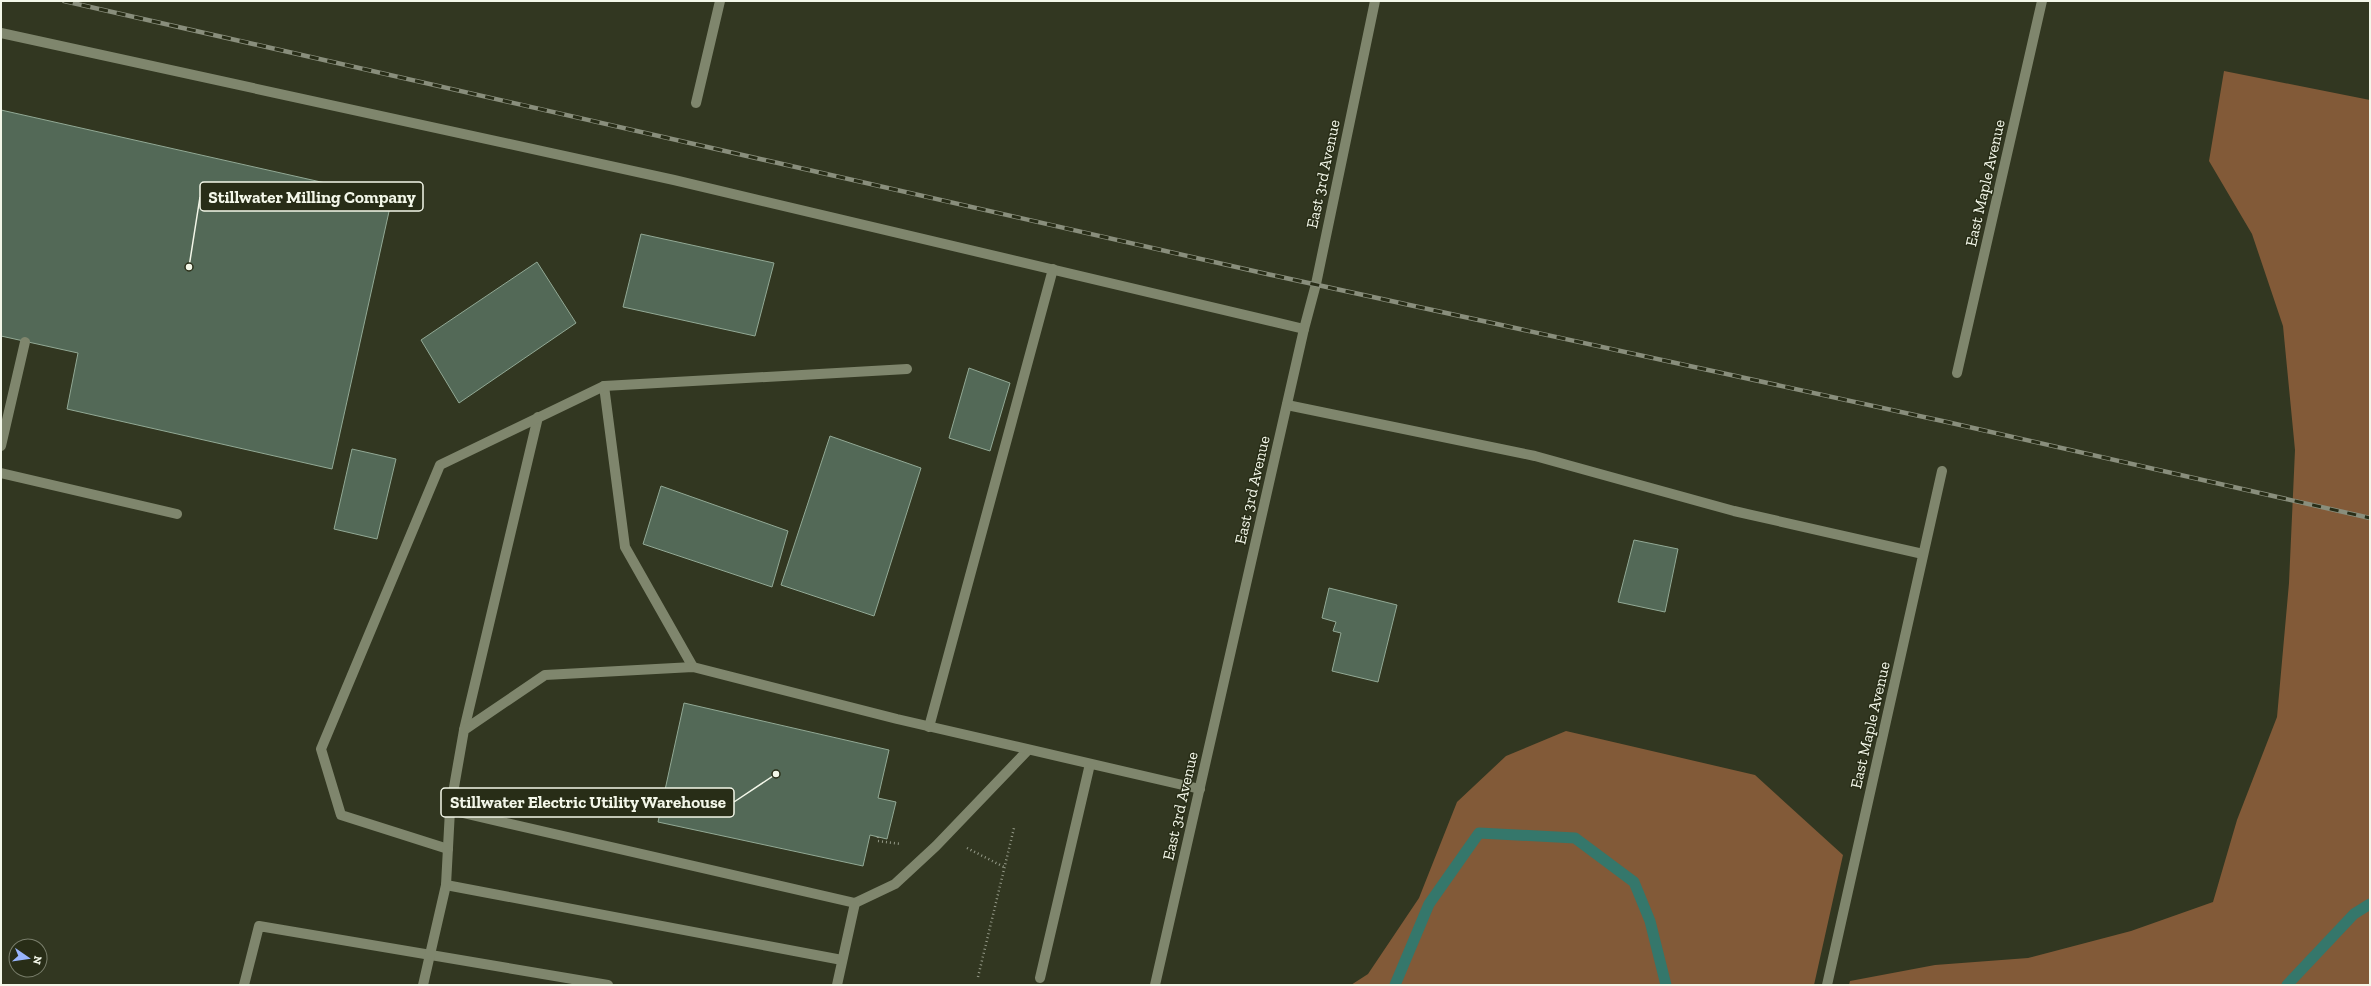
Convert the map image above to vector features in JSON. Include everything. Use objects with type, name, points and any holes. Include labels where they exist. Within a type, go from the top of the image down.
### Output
[{"type":"street","points":[[696,103],[720,1]]},
{"type":"street","name":"East 3rd Avenue","points":[[1155,985],[1304,329],[1316,284],[1375,1]]},
{"type":"street","name":"East Maple Avenue","points":[[1957,373],[2042,1]]},
{"type":"street","points":[[1,33],[674,180],[1304,329]]},
{"type":"street","points":[[929,727],[1053,269]]},
{"type":"street","points":[[1,446],[25,342]]},
{"type":"street","points":[[448,849],[342,815],[321,749],[440,465],[604,386],[907,369]]},
{"type":"street","points":[[604,386],[625,547],[693,666]]},
{"type":"street","points":[[1287,405],[1534,456],[1734,511],[1923,554]]},
{"type":"street","points":[[423,985],[446,885],[450,810],[464,730],[538,417]]},
{"type":"street","name":"East Maple Avenue","points":[[1827,985],[1942,471]]},
{"type":"street","points":[[1,473],[177,514]]},
{"type":"street","points":[[464,730],[545,675],[693,666],[929,727],[1200,789]]},
{"type":"street","points":[[450,810],[855,902],[895,884],[936,846],[1028,750]]},
{"type":"street","points":[[1040,978],[1090,764]]},
{"type":"street","points":[[446,885],[842,960]]},
{"type":"street","points":[[837,985],[855,902]]},
{"type":"street","points":[[244,985],[259,926],[608,985]]},
{"type":"path","points":[[978,977],[1014,828]]},
{"type":"shaded area","points":[[2224,71],[2370,100],[2370,985],[1849,985],[1850,981],[1935,965],[2028,958],[2131,931],[2213,902],[2237,820],[2277,717],[2289,583],[2295,450],[2283,326],[2252,234],[2209,161]]},
{"type":"shaded area","points":[[1566,731],[1755,775],[1843,855],[1814,985],[1351,985],[1368,974],[1419,898],[1457,802],[1506,756]]},
{"type":"building","points":[[1,110],[392,198],[332,469],[67,409],[78,353],[1,336]]},
{"type":"building","points":[[641,234],[774,263],[755,336],[623,307]]},
{"type":"building","points":[[537,262],[576,323],[459,403],[421,340]]},
{"type":"building","points":[[969,368],[1010,383],[990,451],[949,438]]},
{"type":"building","points":[[830,436],[921,468],[874,616],[781,585]]},
{"type":"building","points":[[352,449],[396,459],[377,539],[334,529]]},
{"type":"building","points":[[661,486],[788,531],[772,587],[643,544]]},
{"type":"building","points":[[1634,540],[1678,549],[1665,612],[1618,602]]},
{"type":"building","points":[[1329,588],[1397,605],[1378,682],[1332,671],[1341,633],[1333,631],[1336,622],[1322,618]]},
{"type":"building","points":[[684,703],[889,750],[878,798],[896,802],[887,839],[870,835],[863,866],[658,822]]},
{"type":"waterway","points":[[1395,985],[1429,904],[1479,833],[1575,838],[1634,882],[1650,921],[1666,985]]},
{"type":"waterway","points":[[2287,985],[2354,914],[2370,904]]},
{"type":"railway","points":[[64,1],[1267,274],[1947,422],[2370,518]]},
{"type":"place","name":"Stillwater Milling Company","points":[[189,267]]},
{"type":"place","name":"Stillwater Electric Utility Warehouse","points":[[776,774]]}]
